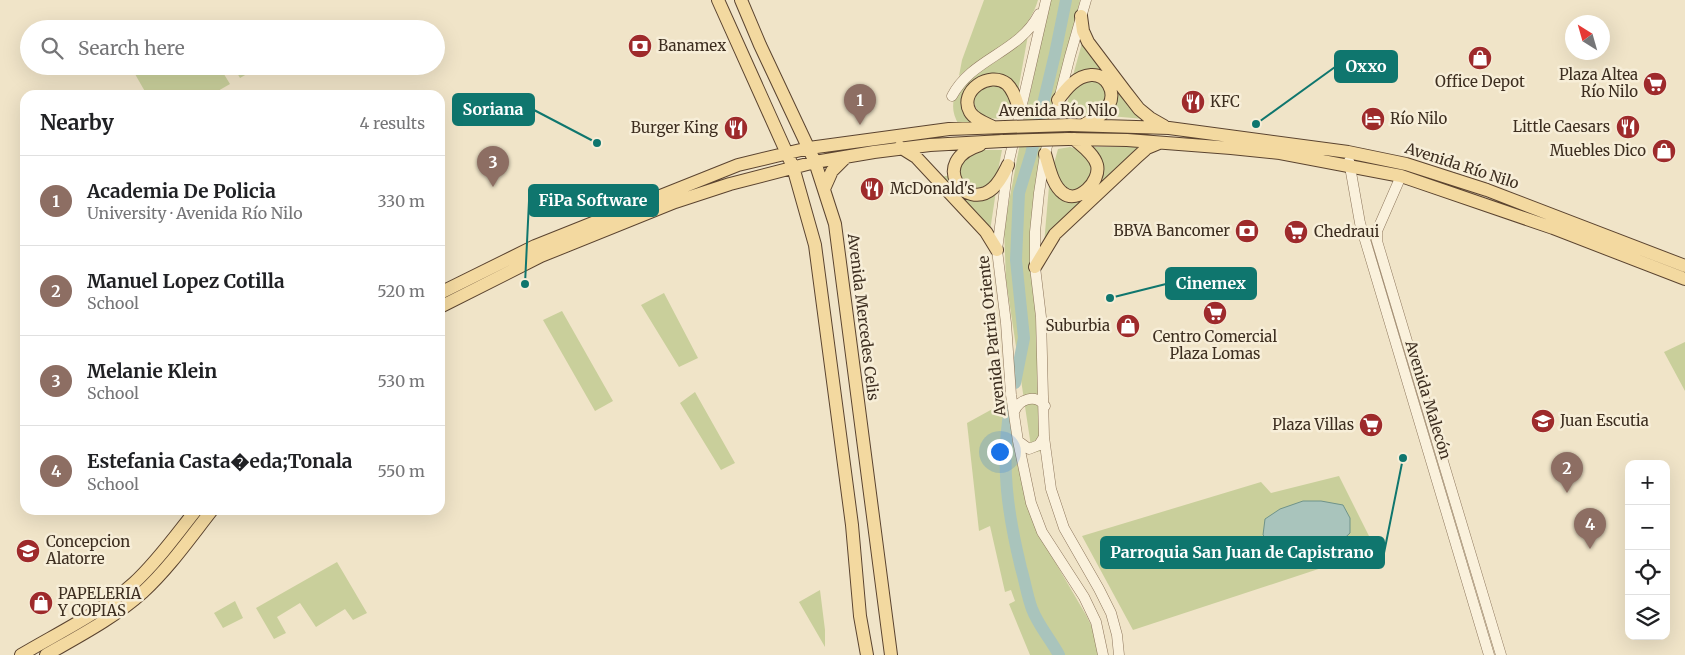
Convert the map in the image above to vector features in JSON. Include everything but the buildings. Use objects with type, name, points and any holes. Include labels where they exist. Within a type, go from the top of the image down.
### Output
[{"type":"main road","points":[[718,0],[793,167],[811,229],[851,517],[860,616],[867,655]]},
{"type":"main road","points":[[734,0],[751,35],[760,45]]},
{"type":"main road","name":"Avenida Mercedes Celis","points":[[741,0],[815,162],[835,224],[891,655]]},
{"type":"main road","points":[[1081,16],[1083,31],[1088,42],[1134,103],[1150,118],[1169,128]]},
{"type":"main road","points":[[1058,100],[1069,86],[1090,75],[1100,76],[1107,82],[1111,88],[1112,98],[1110,105],[1104,113],[1076,125]]},
{"type":"main road","points":[[999,127],[974,116],[968,107],[970,93],[981,82],[991,79],[1006,83],[1014,93],[1020,112]]},
{"type":"main road","name":"Avenida Río Nilo","points":[[445,304],[541,256],[675,202],[730,184],[949,129],[1076,125],[1169,128],[1348,152],[1425,169],[1502,196],[1685,279]]},
{"type":"main road","points":[[1045,154],[1056,184],[1063,193],[1072,196],[1082,194],[1090,187],[1096,177],[1098,166],[1094,158],[1071,139]]},
{"type":"main road","name":"Avenida Río Nilo","points":[[445,291],[535,246],[738,165],[809,148],[900,142],[930,145],[1071,139],[1160,142],[1272,152],[1401,176],[1685,266]]},
{"type":"main road","points":[[900,142],[986,232],[998,250]]},
{"type":"main road","points":[[990,142],[971,148],[955,164],[954,178],[959,185],[966,192],[975,195],[985,194],[994,187],[1008,165]]},
{"type":"main road","points":[[1035,267],[1055,234],[1142,152],[1160,142]]},
{"type":"main road","points":[[824,189],[832,171],[847,156]]},
{"type":"main road","points":[[1498,208],[1502,196]]},
{"type":"main road","points":[[21,655],[103,606],[133,584],[192,515]]},
{"type":"main road","points":[[46,655],[105,620],[138,596],[161,574],[208,515]]},
{"type":"street","points":[[1086,0],[1045,154],[1038,193],[1035,267],[1042,317],[1045,406],[1044,437],[1047,471],[1064,528],[1111,613],[1117,635],[1119,655]]},
{"type":"street","points":[[952,96],[966,76],[1012,45],[1034,24],[1045,1]]},
{"type":"street","name":"Avenida Patria Oriente","points":[[1045,1],[1008,165],[998,250],[1014,412],[1018,442],[1031,503],[1042,532],[1084,597],[1096,622],[1103,655]]},
{"type":"street","name":"Avenida Malecón","points":[[1348,152],[1360,223],[1489,655]]},
{"type":"street","name":"Avenida Malecón","points":[[1401,176],[1377,230],[1377,241],[1501,655]]},
{"type":"street","points":[[1014,412],[1019,403],[1028,399],[1042,401],[1045,406]]},
{"type":"street","points":[[1018,442],[1029,449],[1039,445],[1044,437]]},
{"type":"green space","points":[[984,0],[1038,0],[1025,26],[1005,44],[959,76],[962,60]]},
{"type":"green space","points":[[1050,0],[1080,0],[1052,118],[1034,280],[1041,451],[1032,453],[1006,280],[1004,228]]},
{"type":"green space","points":[[1028,35],[1018,91],[996,75],[992,74],[980,78],[972,83],[973,123],[959,125],[954,112],[954,101],[958,92],[974,75],[1004,56]]},
{"type":"green space","points":[[1082,43],[1144,119],[1110,116],[1117,91],[1104,73],[1072,79]]},
{"type":"green space","points":[[136,75],[224,75],[230,84],[220,90],[144,90]]},
{"type":"green space","points":[[1088,78],[1102,85],[1105,94],[1104,102],[1098,110],[1088,115],[1064,117],[1070,92]]},
{"type":"green space","points":[[989,84],[1004,88],[1013,102],[1009,118],[996,119],[986,117],[975,106],[973,99],[975,94]]},
{"type":"green space","points":[[1070,147],[1081,152],[1088,159],[1091,167],[1090,176],[1086,183],[1080,189],[1072,191],[1062,188],[1053,167],[1058,149]]},
{"type":"green space","points":[[1090,147],[1142,147],[1044,244],[1049,186],[1059,196],[1097,184]]},
{"type":"green space","points":[[980,150],[1002,150],[997,176],[983,187],[974,188],[960,177],[961,162]]},
{"type":"green space","points":[[951,175],[958,189],[996,191],[990,231],[941,177]]},
{"type":"green space","points":[[664,293],[698,358],[679,367],[641,305]]},
{"type":"green space","points":[[562,311],[613,401],[595,411],[543,320]]},
{"type":"green space","points":[[1685,342],[1685,391],[1664,352]]},
{"type":"green space","points":[[695,392],[735,463],[721,470],[680,403]]},
{"type":"green space","points":[[1007,401],[1044,543],[1093,629],[1098,655],[1030,655],[1009,604],[1015,601],[1011,590],[1005,592],[990,526],[979,531],[967,423]]},
{"type":"green space","points":[[1339,476],[1376,550],[1133,630],[1082,536],[1261,482],[1271,493]]},
{"type":"green space","points":[[337,562],[367,613],[353,620],[345,609],[316,627],[300,603],[277,617],[286,633],[274,639],[256,608]]},
{"type":"green space","points":[[820,590],[825,630],[825,647],[799,602]]},
{"type":"green space","points":[[235,601],[243,618],[223,628],[214,613]]},
{"type":"water","points":[[1303,501],[1321,501],[1343,505],[1350,518],[1350,533],[1332,550],[1309,558],[1288,560],[1263,535],[1265,519],[1280,509]]},
{"type":"waterway","points":[[1015,383],[1024,338],[1016,260],[1019,193],[1031,154],[1066,0]]},
{"type":"waterway","points":[[1010,409],[1007,429],[1006,469],[1012,528],[1032,609],[1059,655]]},
{"type":"place","name":"Banamex","points":[[640,46]]},
{"type":"place","name":"Office Depot","points":[[1480,58]]},
{"type":"place","name":"Plaza Altea Río Nilo","points":[[1655,84]]},
{"type":"place","name":"KFC","points":[[1193,102]]},
{"type":"place","name":"Río Nilo","points":[[1373,119]]},
{"type":"place","name":"Oxxo","points":[[1256,124]]},
{"type":"place","name":"Academia De Policia","points":[[860,125]]},
{"type":"place","name":"Little Caesars","points":[[1628,127]]},
{"type":"place","name":"Burger King","points":[[736,128]]},
{"type":"place","name":"Soriana","points":[[597,143]]},
{"type":"place","name":"Muebles Dico","points":[[1664,151]]},
{"type":"place","name":"Melanie Klein","points":[[493,187]]},
{"type":"place","name":"McDonald's","points":[[872,189]]},
{"type":"place","name":"BBVA Bancomer","points":[[1247,231]]},
{"type":"place","name":"Chedraui","points":[[1296,232]]},
{"type":"place","name":"FiPa Software","points":[[525,284]]},
{"type":"place","name":"Cinemex","points":[[1110,298]]},
{"type":"place","name":"Centro Comercial Plaza Lomas","points":[[1215,313]]},
{"type":"place","name":"Suburbia","points":[[1128,326]]},
{"type":"place","name":"Juan Escutia","points":[[1543,421]]},
{"type":"place","name":"Plaza Villas","points":[[1371,425]]},
{"type":"place","name":"Parroquia San Juan de Capistrano","points":[[1403,458]]},
{"type":"place","name":"Manuel Lopez Cotilla","points":[[1567,493]]},
{"type":"place","name":"Estefania Casta�eda;Tonala","points":[[1590,549]]},
{"type":"place","name":"Concepcion Alatorre","points":[[28,551]]},
{"type":"place","name":"PAPELERIA Y COPIAS","points":[[41,603]]}]
